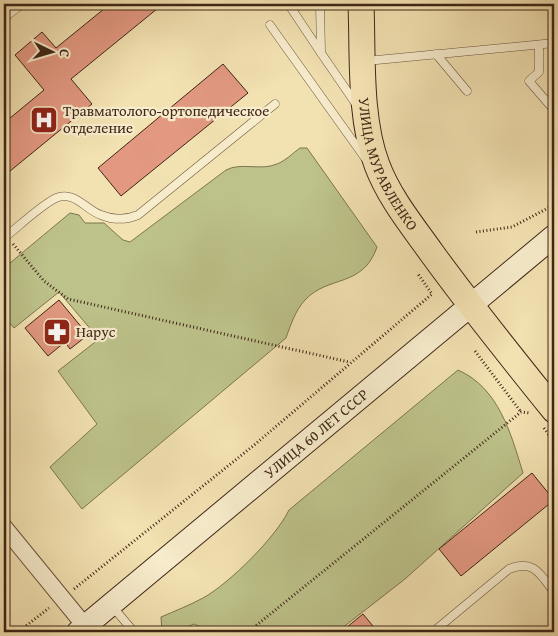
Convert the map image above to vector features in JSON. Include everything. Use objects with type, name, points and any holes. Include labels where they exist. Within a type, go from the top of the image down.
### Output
[{"type":"main road","name":"УЛИЦА МУРАВЛЕНКО","points":[[361,4],[366,118],[377,165],[390,192],[469,305],[554,410]]},
{"type":"main road","name":"УЛИЦА 60 ЛЕТ СССР","points":[[81,629],[554,236]]},
{"type":"street","points":[[6,534],[62,598],[81,629]]},
{"type":"lane","points":[[4,18],[22,4]]},
{"type":"lane","points":[[320,4],[321,53]]},
{"type":"lane","points":[[291,8],[366,118]]},
{"type":"lane","points":[[270,26],[390,192]]},
{"type":"lane","points":[[364,62],[554,43]]},
{"type":"lane","points":[[538,45],[539,72],[529,81],[554,110]]},
{"type":"lane","points":[[436,54],[467,91]]},
{"type":"lane","points":[[5,237],[57,198],[68,196],[80,201],[98,215],[128,219],[138,215],[275,104]]},
{"type":"lane","points":[[433,632],[509,569],[520,565],[529,566],[537,570],[554,592]]},
{"type":"lane","points":[[111,604],[134,632]]},
{"type":"path","points":[[476,232],[512,227],[554,205]]},
{"type":"path","points":[[5,237],[44,281],[68,299],[349,362]]},
{"type":"path","points":[[18,632],[254,446],[349,362],[432,294],[418,274]]},
{"type":"path","points":[[248,632],[521,412],[475,351]]},
{"type":"green space","points":[[300,148],[307,148],[377,247],[371,260],[354,275],[314,292],[305,300],[296,313],[286,338],[82,509],[50,467],[97,424],[58,371],[99,339],[59,292],[14,328],[4,316],[4,268],[70,213],[79,215],[85,223],[104,223],[123,240],[130,242],[226,170],[238,167],[271,166],[283,161]]},
{"type":"green space","points":[[458,370],[484,388],[493,400],[508,428],[523,473],[405,579],[337,632],[212,632],[194,624],[175,632],[162,632],[161,617],[203,598],[226,582],[263,546],[283,521],[289,510]]},
{"type":"building","points":[[110,4],[163,4],[71,79],[92,104],[4,176],[4,123],[44,90],[15,55],[42,32],[56,48]]},
{"type":"building","points":[[223,64],[248,93],[121,196],[98,168]]},
{"type":"building","name":"Нарус","points":[[59,300],[88,335],[70,349],[65,342],[48,356],[25,328]]},
{"type":"building","points":[[532,473],[554,500],[461,576],[439,549]]},
{"type":"building","points":[[363,614],[378,632],[341,632]]},
{"type":"place","name":"Травматолого-ортопедическое отделение","points":[[44,120]]},
{"type":"place","name":"Нарус","points":[[57,332]]}]
